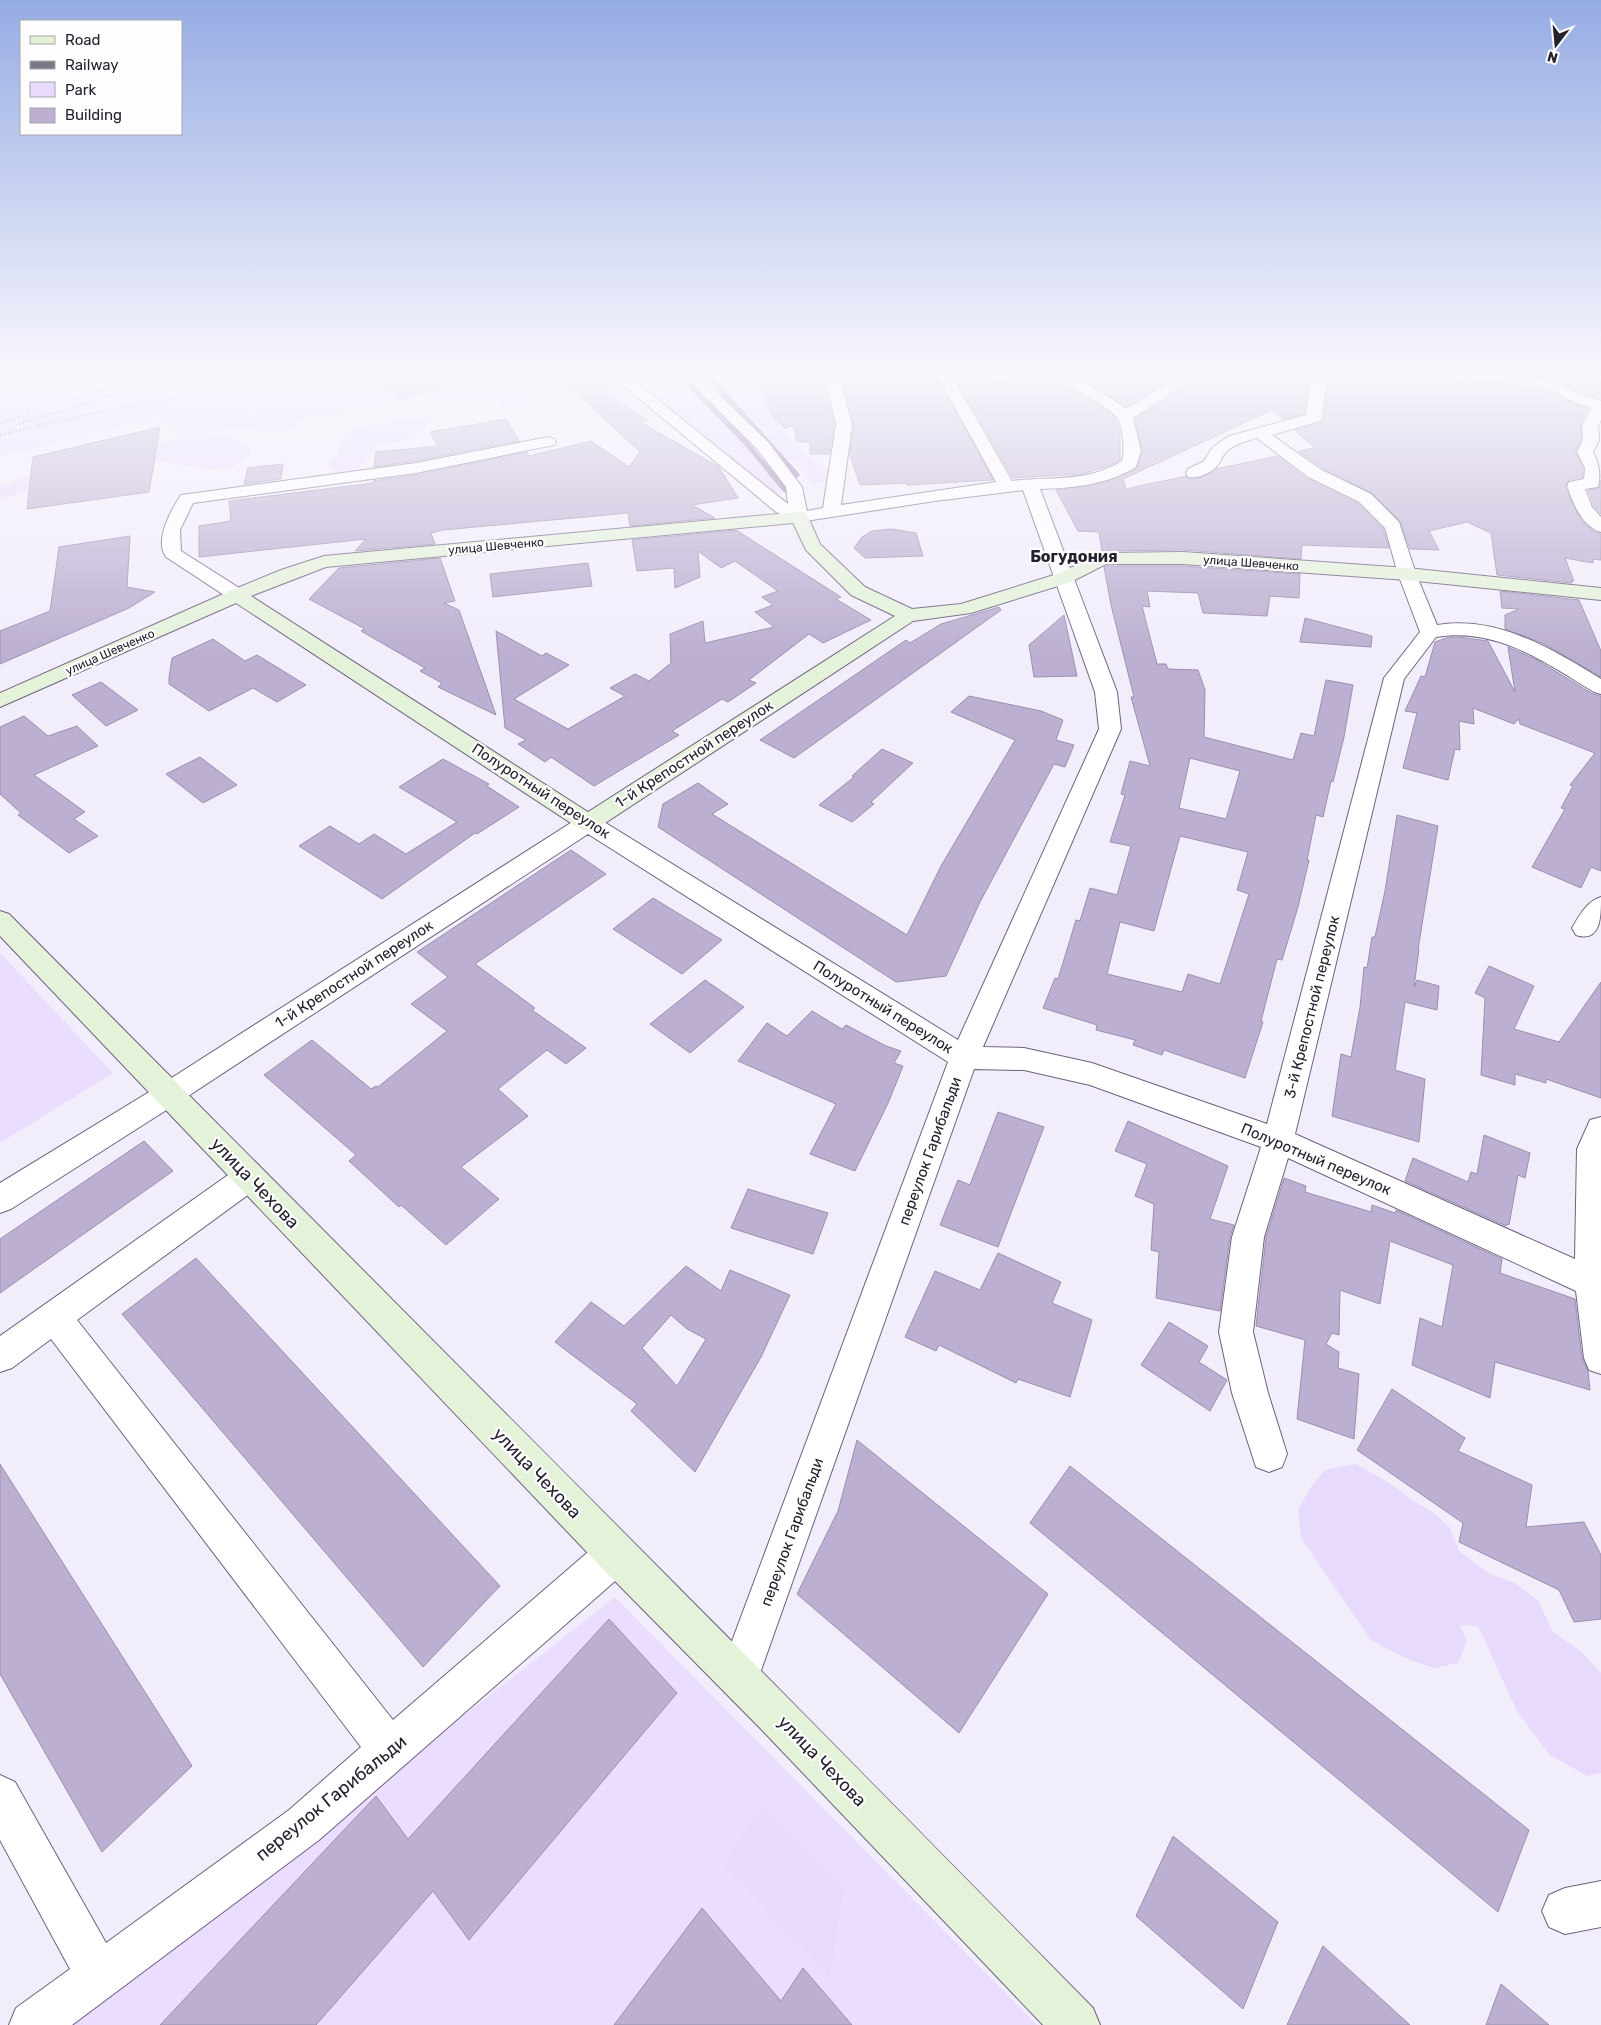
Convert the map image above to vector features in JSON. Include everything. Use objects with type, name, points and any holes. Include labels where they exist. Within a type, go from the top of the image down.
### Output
[{"type":"street","points":[[238,595],[172,553],[171,530],[187,499],[429,466]]},
{"type":"street","points":[[730,466],[782,508],[799,516]]},
{"type":"street","points":[[778,466],[794,487],[799,516],[812,546],[858,591],[909,615]]},
{"type":"street","points":[[831,512],[838,466]]},
{"type":"street","points":[[1005,466],[1018,485]]},
{"type":"street","name":"улица Шевченко","points":[[0,701],[238,595],[288,574],[324,562],[799,516],[1018,485],[1090,482],[1116,474],[1128,466]]},
{"type":"street","points":[[1194,473],[1207,466]]},
{"type":"street","points":[[1304,466],[1314,473],[1365,498],[1392,526],[1407,574],[1430,632],[1460,628],[1505,636],[1553,658],[1601,687]]},
{"type":"street","points":[[1592,466],[1592,484],[1575,486],[1584,509],[1601,527]]},
{"type":"street","name":"переулок Гарибальди","points":[[739,1676],[964,1058],[1110,729],[1106,692],[1064,578],[1018,485]]},
{"type":"street","name":"улица Шевченко","points":[[909,615],[924,615],[964,609],[1064,578],[1103,559],[1183,558],[1407,574],[1601,594]]},
{"type":"street","name":"Полуротный переулок","points":[[238,595],[588,822],[964,1058],[1024,1059],[1092,1074],[1278,1140],[1591,1282]]},
{"type":"street","name":"1-й Крепостной переулок","points":[[0,1199],[169,1094],[909,615]]},
{"type":"street","name":"3-й Крепостной переулок","points":[[1269,1454],[1250,1393],[1236,1332],[1248,1236],[1278,1140],[1394,678],[1430,632]]},
{"type":"street","points":[[1585,928],[1601,906]]},
{"type":"street","name":"улица Чехова","points":[[0,920],[616,1554],[739,1676],[1076,2025]]},
{"type":"street","points":[[1601,1129],[1592,1149],[1591,1282],[1601,1358]]},
{"type":"street","points":[[0,1356],[249,1177]]},
{"type":"street","points":[[54,1318],[390,1750]]},
{"type":"street","name":"переулок Гарибальди","points":[[33,2025],[304,1825],[616,1554]]},
{"type":"street","points":[[0,1797],[99,1976]]},
{"type":"shaded area","points":[[0,953],[113,1073],[0,1143]]},
{"type":"shaded area","points":[[615,1597],[1037,2025],[69,2025]]},
{"type":"green space","points":[[59,466],[125,466],[65,482],[25,490],[0,501],[0,487]]},
{"type":"green space","points":[[187,466],[234,466],[229,469],[214,470]]},
{"type":"green space","points":[[329,466],[360,466],[352,471],[331,470]]},
{"type":"green space","points":[[728,466],[768,466],[777,476],[783,488],[781,494],[769,498]]},
{"type":"green space","points":[[798,466],[822,466],[826,469],[829,478],[817,484],[813,483]]},
{"type":"green space","points":[[1356,1464],[1433,1512],[1450,1528],[1459,1551],[1490,1574],[1514,1583],[1538,1600],[1552,1631],[1582,1652],[1601,1673],[1601,1773],[1587,1776],[1549,1754],[1517,1711],[1478,1626],[1460,1625],[1467,1641],[1458,1663],[1434,1668],[1405,1658],[1371,1640],[1301,1538],[1298,1510],[1310,1488],[1325,1470]]},
{"type":"green space","points":[[762,1807],[844,1888],[830,1976],[723,1864]]},
{"type":"building","points":[[32,466],[153,466],[149,492],[27,509]]},
{"type":"building","points":[[283,466],[281,479],[244,484],[248,468]]},
{"type":"building","points":[[462,466],[716,466],[738,498],[692,505],[715,518],[630,526],[628,513],[443,530],[431,533],[435,544],[355,551],[366,539],[199,557],[199,526],[231,521],[229,501],[373,483],[373,481]]},
{"type":"building","points":[[854,466],[985,466],[993,480],[907,485],[906,483],[860,485]]},
{"type":"building","points":[[1006,466],[1109,466],[1082,474],[1013,478]]},
{"type":"building","points":[[1138,466],[1152,466],[1123,479],[1126,489],[1186,476],[1188,479],[1200,478],[1216,469],[1232,466],[1289,466],[1307,479],[1358,504],[1383,529],[1389,548],[1302,545],[1301,559],[1183,550],[1102,551],[1099,532],[1078,531],[1056,490],[1102,483],[1137,469]]},
{"type":"building","points":[[1319,466],[1582,466],[1582,477],[1569,480],[1565,487],[1582,521],[1593,531],[1601,534],[1601,560],[1593,559],[1593,563],[1565,558],[1574,581],[1571,581],[1572,583],[1497,575],[1491,533],[1467,522],[1429,531],[1439,550],[1410,549],[1400,521],[1372,493]]},
{"type":"building","points":[[1601,480],[1601,514],[1594,506],[1588,490],[1599,488]]},
{"type":"building","points":[[891,529],[916,533],[923,556],[865,558],[854,548],[862,537],[872,531]]},
{"type":"building","points":[[736,530],[841,597],[836,599],[871,620],[823,643],[809,634],[749,680],[756,683],[728,702],[722,699],[672,731],[679,735],[594,786],[551,757],[545,762],[518,744],[526,740],[505,728],[496,631],[542,656],[546,653],[569,665],[514,699],[568,729],[625,696],[610,688],[635,674],[649,681],[671,663],[670,634],[703,621],[705,643],[774,627],[755,612],[773,605],[762,597],[778,591],[735,561],[721,568],[698,551],[700,577],[675,588],[674,568],[637,571],[632,540]]},
{"type":"building","points":[[130,536],[127,587],[155,592],[129,608],[0,664],[0,631],[50,611],[59,547]]},
{"type":"building","points":[[440,558],[455,601],[444,603],[459,610],[496,715],[438,687],[442,683],[420,671],[425,668],[361,631],[365,629],[309,599],[339,568]]},
{"type":"building","points":[[588,563],[592,586],[493,597],[490,574]]},
{"type":"building","points":[[1183,566],[1300,574],[1299,598],[1270,596],[1267,616],[1203,613],[1198,593],[1147,591],[1150,607],[1142,606],[1157,664],[1166,664],[1168,669],[1198,670],[1205,690],[1204,737],[1293,760],[1301,733],[1314,736],[1326,680],[1353,685],[1344,737],[1333,782],[1331,781],[1323,817],[1316,815],[1307,860],[1309,860],[1298,907],[1282,960],[1277,959],[1261,1021],[1263,1022],[1245,1078],[1164,1050],[1162,1055],[1133,1045],[1135,1040],[1096,1030],[1097,1025],[1043,1008],[1055,978],[1058,979],[1076,920],[1080,921],[1090,888],[1117,895],[1131,846],[1110,842],[1125,795],[1121,794],[1130,761],[1150,766],[1131,697],[1134,697],[1111,605],[1104,567]],"holes":[[[1190,758],[1240,771],[1226,819],[1179,808]],[[1180,836],[1248,852],[1237,890],[1249,894],[1220,984],[1188,974],[1182,992],[1107,974],[1120,922],[1154,931]]]},
{"type":"building","points":[[1500,591],[1579,600],[1601,651],[1601,677],[1544,644],[1505,629],[1505,615],[1519,609],[1502,608]]},
{"type":"building","points":[[999,607],[1001,610],[794,758],[760,740],[906,640],[910,643],[941,624]]},
{"type":"building","points":[[1064,615],[1077,676],[1034,677],[1029,645]]},
{"type":"building","points":[[1305,618],[1372,636],[1371,647],[1300,642]]},
{"type":"building","points":[[1458,637],[1488,641],[1515,692],[1508,647],[1537,660],[1593,694],[1601,696],[1601,871],[1591,867],[1581,888],[1532,867],[1565,809],[1561,808],[1573,786],[1570,785],[1595,753],[1520,724],[1519,719],[1514,724],[1473,708],[1474,724],[1459,721],[1460,750],[1455,749],[1448,780],[1403,768],[1417,713],[1405,711],[1421,676],[1425,677],[1435,642],[1446,638]]},
{"type":"building","points":[[213,639],[245,661],[257,655],[306,685],[277,702],[253,688],[209,711],[169,684],[169,678],[172,658]]},
{"type":"building","points":[[101,682],[138,710],[106,726],[72,695]]},
{"type":"building","points":[[969,696],[1041,711],[1063,720],[1056,740],[1074,745],[1065,767],[1054,764],[980,902],[946,976],[896,982],[658,827],[663,804],[698,783],[728,804],[712,814],[907,935],[941,866],[1015,740],[951,712]]},
{"type":"building","points":[[24,716],[48,736],[77,726],[98,746],[34,775],[85,812],[74,819],[98,836],[69,853],[18,815],[21,813],[0,794],[0,727]]},
{"type":"building","points":[[882,749],[913,763],[871,802],[874,804],[852,822],[819,805],[854,777],[852,776]]},
{"type":"building","points":[[200,757],[237,785],[203,803],[166,774]]},
{"type":"building","points":[[443,759],[489,784],[487,786],[519,807],[477,834],[475,833],[382,899],[299,846],[330,826],[359,844],[374,834],[406,854],[457,822],[399,787]]},
{"type":"building","points":[[1397,815],[1438,826],[1418,949],[1414,987],[1417,980],[1439,986],[1437,1010],[1405,1002],[1395,1070],[1425,1079],[1419,1142],[1332,1116],[1341,1054],[1351,1057],[1360,1007],[1364,967],[1367,968],[1372,937],[1375,937],[1385,891]]},
{"type":"building","points":[[571,850],[606,874],[475,964],[535,1008],[532,1010],[586,1048],[566,1064],[547,1050],[498,1089],[528,1116],[461,1167],[499,1199],[446,1245],[401,1205],[399,1207],[349,1161],[356,1155],[264,1075],[312,1040],[371,1089],[376,1086],[378,1087],[447,1031],[411,1004],[448,977],[417,952]]},
{"type":"building","points":[[653,898],[722,940],[682,974],[613,929]]},
{"type":"building","points":[[1489,966],[1534,986],[1514,1029],[1559,1042],[1601,982],[1601,1098],[1546,1079],[1546,1083],[1515,1074],[1515,1085],[1481,1075],[1485,998],[1475,993]]},
{"type":"building","points":[[705,980],[744,1007],[690,1053],[650,1024]]},
{"type":"building","points":[[812,1011],[842,1029],[846,1025],[886,1046],[901,1051],[894,1063],[903,1066],[889,1101],[855,1171],[810,1154],[836,1104],[738,1061],[767,1023],[787,1036]]},
{"type":"building","points":[[998,1112],[1044,1127],[998,1247],[940,1225],[958,1180],[970,1185]]},
{"type":"building","points":[[1128,1121],[1228,1166],[1210,1219],[1234,1225],[1230,1237],[1220,1311],[1156,1298],[1159,1252],[1151,1250],[1154,1204],[1135,1196],[1147,1164],[1115,1151]]},
{"type":"building","points":[[1484,1135],[1530,1153],[1525,1178],[1518,1175],[1509,1225],[1507,1224],[1506,1226],[1405,1181],[1413,1158],[1468,1182],[1471,1172],[1477,1174]]},
{"type":"building","points":[[144,1141],[173,1171],[0,1293],[0,1239]]},
{"type":"building","points":[[1284,1178],[1306,1186],[1305,1192],[1371,1212],[1372,1205],[1395,1213],[1396,1210],[1502,1259],[1500,1273],[1575,1299],[1582,1358],[1588,1371],[1590,1390],[1495,1362],[1490,1398],[1412,1365],[1420,1318],[1442,1327],[1453,1265],[1390,1241],[1380,1304],[1340,1290],[1339,1335],[1332,1333],[1326,1344],[1339,1352],[1338,1368],[1359,1374],[1354,1439],[1297,1419],[1305,1340],[1256,1326],[1266,1237]]},
{"type":"building","points":[[748,1189],[828,1213],[813,1254],[731,1228]]},
{"type":"building","points":[[998,1253],[1061,1282],[1052,1303],[1092,1320],[1070,1397],[1018,1379],[1016,1383],[939,1345],[936,1351],[905,1337],[935,1271],[980,1290]]},
{"type":"building","points":[[196,1258],[500,1586],[423,1667],[122,1314]]},
{"type":"building","points":[[686,1266],[721,1291],[730,1270],[790,1295],[761,1357],[695,1472],[631,1411],[637,1404],[555,1342],[591,1302],[624,1326]],"holes":[[[671,1315],[687,1329],[706,1339],[677,1386],[642,1348]]]},
{"type":"building","points":[[1169,1322],[1208,1346],[1199,1362],[1227,1380],[1210,1411],[1141,1365]]},
{"type":"building","points":[[1392,1389],[1465,1438],[1458,1451],[1532,1485],[1526,1527],[1584,1522],[1601,1555],[1601,1619],[1574,1622],[1559,1590],[1459,1542],[1463,1523],[1357,1450]]},
{"type":"building","points":[[857,1440],[1048,1594],[959,1733],[797,1594],[838,1511]]},
{"type":"building","points":[[0,1464],[192,1766],[102,1852],[0,1674]]},
{"type":"building","points":[[1070,1466],[1529,1830],[1498,1912],[1030,1523]]},
{"type":"building","points":[[609,1619],[677,1693],[469,1940],[433,1891],[316,2025],[160,2025],[376,1796],[408,1839]]},
{"type":"building","points":[[1173,1836],[1278,1922],[1243,2009],[1136,1916]]},
{"type":"building","points":[[702,1908],[781,2001],[803,1968],[852,2025],[614,2025]]},
{"type":"building","points":[[1323,1946],[1410,2025],[1287,2025]]},
{"type":"building","points":[[1501,1984],[1549,2025],[1486,2025]]},
{"type":"waterway","points":[[765,466],[785,490]]},
{"type":"waterway","points":[[789,466],[797,475]]},
{"type":"district","name":"Богудония","points":[[1074,556]]}]
